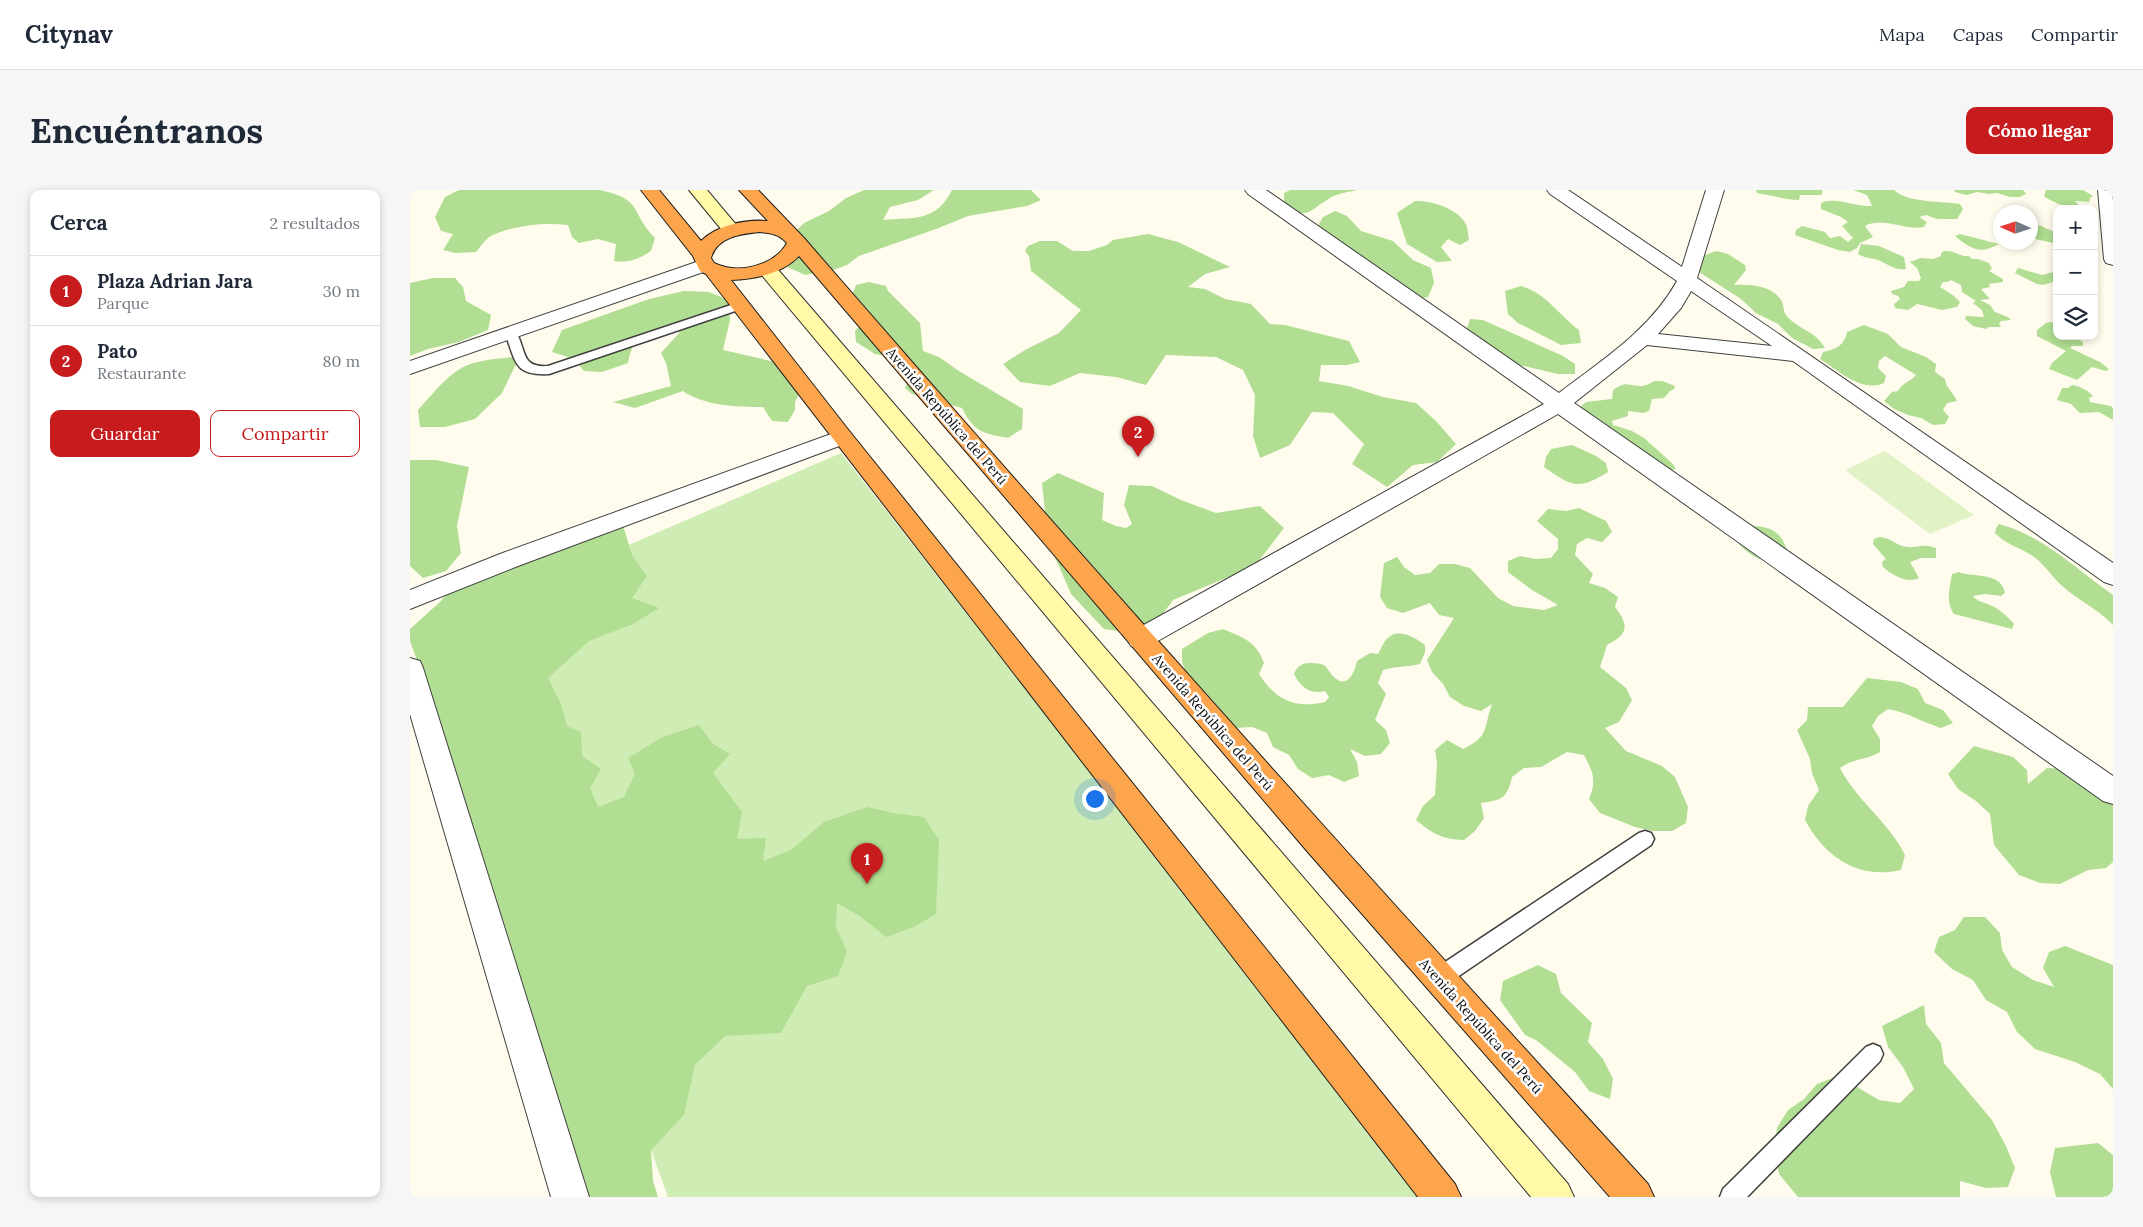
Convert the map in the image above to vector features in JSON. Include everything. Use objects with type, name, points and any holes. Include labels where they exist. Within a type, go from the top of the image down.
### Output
[{"type":"highway","points":[[650,190],[842,437],[1442,1197]]},
{"type":"highway","name":"Avenida República del Perú","points":[[748,190],[791,236],[1437,979],[1635,1197]]},
{"type":"highway","points":[[774,226],[791,236],[795,249],[789,257],[766,269],[737,274],[706,263],[706,247],[715,239],[732,230],[774,226]]},
{"type":"street","points":[[698,190],[732,230]]},
{"type":"street","points":[[1254,190],[1558,405],[2113,792]]},
{"type":"street","points":[[1556,190],[1798,355],[2113,576]]},
{"type":"street","points":[[1140,639],[1558,405],[1643,338],[1674,304],[1687,280],[1715,190]]},
{"type":"street","points":[[2107,190],[2113,259]]},
{"type":"street","points":[[410,368],[706,263]]},
{"type":"street","points":[[766,269],[1555,1197]]},
{"type":"street","points":[[1643,338],[1798,355]]},
{"type":"street","points":[[410,600],[509,560],[842,437]]},
{"type":"street","points":[[410,668],[415,700],[570,1197]]},
{"type":"lane","points":[[511,333],[523,364],[533,371],[549,370],[740,306]]},
{"type":"lane","points":[[1437,979],[1644,839]]},
{"type":"lane","points":[[1730,1197],[1874,1054]]},
{"type":"green space","points":[[459,190],[599,190],[630,202],[655,238],[651,251],[647,254],[629,261],[614,261],[616,244],[598,239],[579,243],[572,237],[568,225],[540,224],[511,229],[490,236],[476,252],[455,253],[443,250],[453,234],[441,231],[435,217],[445,197]]},
{"type":"green space","points":[[864,190],[934,190],[918,200],[890,207],[883,220],[915,218],[932,213],[946,200],[952,190],[1031,190],[1041,200],[1027,206],[968,216],[859,256],[847,265],[833,270],[805,275],[783,265],[785,242],[804,223],[829,211],[846,198]]},
{"type":"green space","points":[[1290,190],[1357,190],[1333,196],[1312,210],[1302,213],[1291,209],[1284,202],[1284,193]]},
{"type":"green space","points":[[1756,190],[1823,191],[1821,195],[1800,195],[1799,200],[1757,193]]},
{"type":"green space","points":[[1853,190],[1894,190],[1907,197],[1925,201],[1960,204],[1963,209],[1957,219],[1937,219],[1926,215],[1919,217],[1927,222],[1924,227],[1917,228],[1879,222],[1872,223],[1865,226],[1873,237],[1860,243],[1857,248],[1850,252],[1838,250],[1795,235],[1796,230],[1802,226],[1825,232],[1830,238],[1840,236],[1848,242],[1853,238],[1842,226],[1848,222],[1821,209],[1821,203],[1839,201],[1872,206],[1867,195]]},
{"type":"green space","points":[[1954,190],[2023,190],[2026,194],[2020,197],[1977,192],[1967,195],[1955,192]]},
{"type":"green space","points":[[2046,190],[2083,190],[2093,196],[2089,202],[2075,201],[2078,205],[2062,205],[2044,196]]},
{"type":"green space","points":[[1415,201],[1430,202],[1446,207],[1464,221],[1469,240],[1460,245],[1448,239],[1441,247],[1452,261],[1437,262],[1407,244],[1397,213]]},
{"type":"green space","points":[[1335,211],[1347,216],[1361,231],[1393,241],[1413,260],[1431,268],[1434,283],[1428,297],[1418,299],[1317,228],[1323,217]]},
{"type":"green space","points":[[2038,225],[2053,231],[2053,243],[2038,240]]},
{"type":"green space","points":[[1148,234],[1178,242],[1230,267],[1205,274],[1188,287],[1205,289],[1225,299],[1251,304],[1270,324],[1285,325],[1349,341],[1360,362],[1347,365],[1321,365],[1319,381],[1348,386],[1383,397],[1416,403],[1436,421],[1456,444],[1437,462],[1413,465],[1387,487],[1352,464],[1364,444],[1333,413],[1312,412],[1290,445],[1260,458],[1253,436],[1255,395],[1243,370],[1216,357],[1166,355],[1146,385],[1116,377],[1080,373],[1050,386],[1020,382],[1003,364],[1025,350],[1059,333],[1081,310],[1031,271],[1029,256],[1025,251],[1028,246],[1040,241],[1057,241],[1073,251],[1089,251],[1107,245],[1113,240]]},
{"type":"green space","points":[[1960,234],[1993,242],[1993,247],[1981,250],[1976,249],[1955,236]]},
{"type":"green space","points":[[1861,244],[1879,246],[1904,257],[1906,269],[1895,268],[1858,254]]},
{"type":"green space","points":[[1717,251],[1728,254],[1745,265],[1746,270],[1734,285],[1760,286],[1772,291],[1783,303],[1785,313],[1790,319],[1816,337],[1825,348],[1813,349],[1792,338],[1778,324],[1756,313],[1741,299],[1696,270],[1703,257]]},
{"type":"green space","points":[[1944,251],[1969,256],[1972,259],[1989,263],[1992,269],[1989,271],[2003,279],[2003,282],[1989,284],[1990,287],[1981,289],[1990,299],[1980,300],[1990,305],[1995,312],[2011,320],[2001,321],[1999,324],[2001,327],[1989,327],[1986,329],[1973,326],[1965,319],[1966,316],[1984,317],[1982,310],[1973,303],[1976,301],[1962,292],[1961,285],[1951,280],[1943,282],[1940,287],[1960,302],[1957,307],[1942,310],[1917,304],[1908,310],[1895,308],[1894,304],[1900,299],[1892,294],[1891,291],[1904,287],[1908,281],[1919,281],[1921,278],[1917,268],[1910,262],[1921,258],[1933,259],[1941,256],[1941,253]]},
{"type":"green space","points":[[2018,268],[2042,275],[2053,272],[2053,282],[2043,285],[2037,284],[2015,273]]},
{"type":"green space","points":[[433,278],[455,278],[463,287],[466,301],[491,315],[488,330],[459,342],[428,349],[410,356],[410,283]]},
{"type":"green space","points":[[869,282],[886,286],[888,291],[920,323],[923,351],[939,357],[1023,409],[1022,429],[1008,438],[985,433],[975,427],[962,408],[912,394],[905,388],[914,370],[905,360],[875,354],[856,342],[855,331],[865,320],[866,309],[852,295],[856,285]]},
{"type":"green space","points":[[1521,286],[1530,289],[1545,299],[1579,330],[1581,343],[1561,345],[1518,323],[1508,314],[1505,291]]},
{"type":"green space","points":[[684,291],[709,292],[728,300],[730,320],[723,350],[802,368],[803,386],[795,402],[795,410],[788,422],[772,421],[763,407],[711,403],[683,391],[635,408],[613,402],[671,386],[666,363],[661,353],[680,332],[676,327],[644,334],[634,344],[628,363],[602,372],[584,371],[574,359],[552,352],[562,330],[649,299]]},
{"type":"green space","points":[[1470,319],[1483,320],[1563,356],[1575,364],[1575,374],[1558,374],[1515,364],[1465,335]]},
{"type":"green space","points":[[2046,323],[2053,323],[2053,340],[2080,340],[2083,342],[2083,346],[2072,346],[2070,348],[2100,362],[2109,369],[2106,371],[2092,367],[2077,380],[2049,369],[2052,363],[2066,351],[2037,336],[2037,330]]},
{"type":"green space","points":[[1864,325],[1888,334],[1901,347],[1926,357],[1936,364],[1935,372],[1945,379],[1957,401],[1947,403],[1943,410],[1949,417],[1945,424],[1933,425],[1921,418],[1894,409],[1884,401],[1892,392],[1898,391],[1916,375],[1885,356],[1879,361],[1878,368],[1886,376],[1884,383],[1876,385],[1859,383],[1843,375],[1820,359],[1823,352],[1832,350],[1842,344],[1847,332]]},
{"type":"green space","points":[[513,357],[516,364],[502,393],[475,419],[445,427],[420,427],[418,410],[456,371],[475,363]]},
{"type":"green space","points":[[1655,381],[1662,381],[1675,386],[1674,389],[1664,398],[1652,399],[1649,411],[1643,413],[1628,411],[1628,416],[1612,421],[1613,425],[1632,431],[1644,438],[1673,464],[1676,469],[1670,470],[1579,408],[1586,402],[1612,399],[1613,390],[1621,385],[1643,386]]},
{"type":"green space","points":[[2072,385],[2078,386],[2091,394],[2093,396],[2089,398],[2090,402],[2111,406],[2113,409],[2113,420],[2099,412],[2080,413],[2071,404],[2057,400],[2062,388],[2068,388]]},
{"type":"green space","points":[[1572,445],[1596,456],[1606,463],[1608,472],[1589,482],[1575,484],[1568,482],[1544,467],[1546,457],[1551,449]]},
{"type":"green space","points":[[1885,451],[1974,515],[1930,534],[1845,470]]},
{"type":"green space","points":[[841,453],[1424,1197],[668,1197],[460,618]]},
{"type":"green space","points":[[410,460],[436,460],[469,467],[457,526],[461,553],[446,571],[423,578],[410,566]]},
{"type":"green space","points":[[1058,473],[1104,493],[1102,520],[1116,526],[1126,528],[1132,524],[1124,505],[1129,485],[1152,486],[1181,500],[1216,513],[1260,506],[1284,528],[1255,566],[1173,600],[1147,635],[1104,629],[1071,594],[1048,541],[1042,483]]},
{"type":"green space","points":[[1579,508],[1606,521],[1612,532],[1602,542],[1587,538],[1577,544],[1575,555],[1593,574],[1589,583],[1605,588],[1618,597],[1615,607],[1623,619],[1625,629],[1620,637],[1607,645],[1600,667],[1626,688],[1632,700],[1619,722],[1605,728],[1626,751],[1662,766],[1675,777],[1688,807],[1686,823],[1672,831],[1653,831],[1635,827],[1600,813],[1589,799],[1593,786],[1590,766],[1584,755],[1567,752],[1541,767],[1524,768],[1512,777],[1508,790],[1503,797],[1481,803],[1484,818],[1475,831],[1464,840],[1438,835],[1416,820],[1423,806],[1435,795],[1437,763],[1435,750],[1447,740],[1463,749],[1478,740],[1484,731],[1492,704],[1481,711],[1464,706],[1450,697],[1443,684],[1432,672],[1427,660],[1454,618],[1439,615],[1430,603],[1403,613],[1387,608],[1380,597],[1384,563],[1397,557],[1404,567],[1415,575],[1430,573],[1439,564],[1455,564],[1470,568],[1498,598],[1513,606],[1544,610],[1558,605],[1532,590],[1508,572],[1508,561],[1520,556],[1536,559],[1551,558],[1558,549],[1558,539],[1537,521],[1548,509],[1566,511]]},
{"type":"green space","points":[[1999,524],[2030,536],[2059,554],[2113,595],[2113,625],[2061,585],[2035,558],[1999,537],[1995,533]]},
{"type":"green space","points":[[623,525],[632,555],[647,576],[632,598],[659,608],[633,624],[589,641],[548,678],[561,704],[567,726],[581,732],[582,756],[601,769],[590,788],[598,807],[624,797],[635,774],[628,758],[663,737],[699,725],[713,744],[730,754],[713,773],[742,812],[737,839],[766,838],[763,861],[791,850],[824,822],[867,807],[924,817],[939,840],[936,914],[914,927],[886,937],[861,917],[837,903],[836,927],[847,952],[838,976],[807,986],[781,1033],[725,1036],[695,1065],[684,1115],[651,1150],[653,1181],[658,1197],[583,1197],[410,641],[410,629],[441,601],[450,588]]},
{"type":"green space","points":[[1741,525],[1768,528],[1774,531],[1784,542],[1790,561],[1764,560],[1752,555],[1733,537]]},
{"type":"green space","points":[[1880,537],[1904,547],[1927,546],[1936,548],[1936,558],[1921,558],[1910,562],[1919,578],[1910,580],[1900,578],[1883,567],[1882,562],[1886,559],[1873,544],[1874,539]]},
{"type":"green space","points":[[1959,572],[1986,576],[1998,581],[2005,593],[2001,596],[1985,594],[1973,596],[2002,612],[2014,624],[2012,629],[1954,614],[1950,605],[1949,589],[1952,574]]},
{"type":"green space","points":[[1223,629],[1253,645],[1264,663],[1259,674],[1265,683],[1279,696],[1295,703],[1314,704],[1325,702],[1329,697],[1325,691],[1311,691],[1299,683],[1294,674],[1298,667],[1306,663],[1321,664],[1335,678],[1344,681],[1353,674],[1357,661],[1370,653],[1378,654],[1387,638],[1397,633],[1407,635],[1422,642],[1425,645],[1425,652],[1420,664],[1383,670],[1378,683],[1386,694],[1375,720],[1386,730],[1390,743],[1381,754],[1365,756],[1350,749],[1357,762],[1359,776],[1344,782],[1329,775],[1312,778],[1298,769],[1289,755],[1273,747],[1267,733],[1252,727],[1235,728],[1196,701],[1182,662],[1182,649],[1208,633]]},
{"type":"green space","points":[[1867,678],[1901,682],[1918,689],[1925,703],[1943,710],[1953,723],[1941,728],[1902,712],[1888,709],[1878,716],[1872,726],[1880,739],[1880,752],[1840,768],[1847,780],[1898,843],[1905,855],[1901,870],[1871,872],[1844,863],[1822,845],[1805,820],[1808,806],[1819,790],[1812,773],[1810,759],[1797,730],[1807,720],[1808,707],[1843,707]]},
{"type":"green space","points":[[1974,746],[2013,757],[2027,770],[2028,784],[2047,768],[2065,769],[2113,792],[2113,862],[2106,868],[2088,870],[2060,884],[2040,883],[2019,875],[1994,845],[1990,814],[1976,801],[1958,789],[1948,774]]},
{"type":"green space","points":[[1964,917],[1985,917],[2000,933],[2002,950],[2012,967],[2033,980],[2054,987],[2043,968],[2049,952],[2065,946],[2113,965],[2113,1089],[2100,1074],[2075,1062],[2035,1049],[2017,1032],[2007,1012],[1986,1000],[1973,980],[1952,969],[1934,952],[1939,937],[1955,930]]},
{"type":"green space","points":[[1538,965],[1556,974],[1561,993],[1592,1023],[1588,1042],[1603,1059],[1613,1079],[1610,1099],[1589,1091],[1575,1072],[1536,1040],[1525,1035],[1500,1000],[1503,981]]},
{"type":"green space","points":[[1924,1005],[1926,1024],[1941,1043],[1944,1063],[1992,1120],[2006,1146],[2015,1168],[2008,1187],[1986,1188],[1960,1181],[1960,1197],[1798,1197],[1779,1174],[1774,1150],[1777,1128],[1788,1110],[1804,1099],[1817,1084],[1835,1077],[1879,1100],[1900,1103],[1914,1089],[1903,1067],[1888,1047],[1882,1026]]},
{"type":"green space","points":[[2098,1143],[2113,1155],[2113,1197],[2056,1197],[2050,1172],[2055,1148]]},
{"type":"place","name":"Pato","points":[[1138,457]]},
{"type":"place","name":"Plaza Adrian Jara","points":[[867,884]]}]
